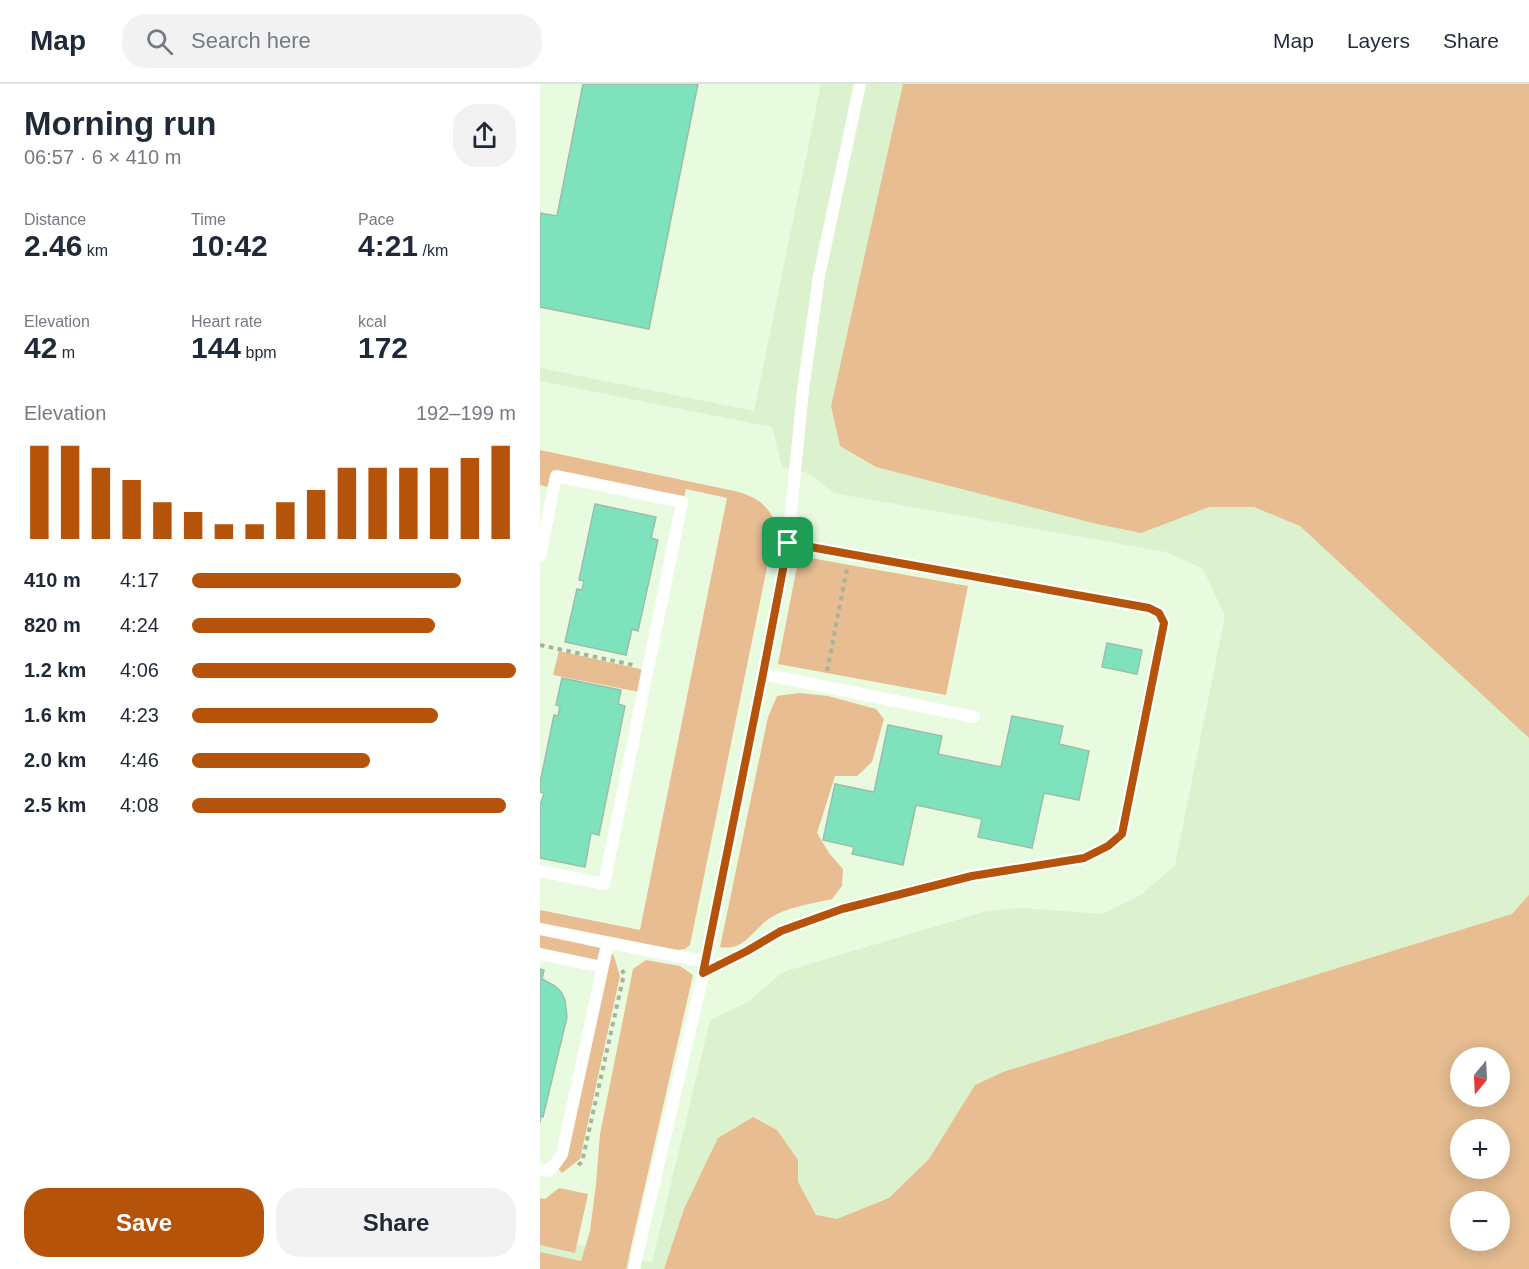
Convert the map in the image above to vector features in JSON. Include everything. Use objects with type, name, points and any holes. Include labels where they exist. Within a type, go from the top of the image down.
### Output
[{"type":"lane","points":[[634,1269],[704,968],[788,543],[803,390],[819,276],[860,84]]},
{"type":"lane","points":[[540,556],[556,476],[682,502],[604,884],[540,870]]},
{"type":"lane","points":[[540,930],[608,943],[704,968],[747,951],[781,931],[842,909],[972,876],[1084,858],[1108,846],[1122,834],[1164,623],[1159,613],[1149,608],[788,543]]},
{"type":"lane","points":[[763,674],[974,717]]},
{"type":"lane","points":[[540,1169],[548,1170],[562,1154],[608,943]]},
{"type":"lane","points":[[540,954],[602,967]]},
{"type":"path","points":[[824,686],[850,554]]},
{"type":"path","points":[[540,645],[648,668]]},
{"type":"shaded area","points":[[821,84],[1529,84],[1529,1269],[540,1269],[540,1235],[652,1263],[710,1020],[748,1002],[783,972],[987,911],[1022,908],[1102,914],[1141,895],[1175,865],[1225,616],[1203,569],[1166,552],[833,493],[811,474],[782,467],[772,427],[540,381],[540,368],[754,411]]},
{"type":"shaded area","points":[[903,84],[1529,84],[1529,738],[1300,526],[1254,507],[1209,507],[1141,533],[1097,524],[876,467],[840,446],[831,406]]},
{"type":"shaded area","points":[[540,450],[739,492],[761,503],[776,523],[690,945],[685,949],[677,950],[540,924],[540,910],[640,930],[727,498],[686,489],[684,497],[552,471],[548,487],[540,485]]},
{"type":"shaded area","points":[[799,556],[968,586],[946,695],[778,664]]},
{"type":"shaded area","points":[[559,651],[644,670],[639,692],[553,675]]},
{"type":"shaded area","points":[[800,693],[828,696],[876,709],[884,719],[872,762],[857,776],[835,776],[817,833],[829,853],[843,869],[842,886],[832,899],[781,912],[766,921],[741,944],[728,948],[720,947],[768,717],[777,696]]},
{"type":"shaded area","points":[[1529,895],[1529,1269],[664,1269],[684,1209],[718,1138],[753,1117],[777,1130],[798,1160],[798,1182],[816,1215],[837,1219],[889,1198],[929,1159],[975,1085],[1003,1072],[1512,914]]},
{"type":"shaded area","points":[[540,935],[600,948],[597,960],[540,948]]},
{"type":"shaded area","points":[[609,950],[614,956],[620,976],[580,1159],[562,1173],[557,1167]]},
{"type":"shaded area","points":[[646,960],[680,966],[693,975],[626,1269],[540,1269],[540,1252],[581,1261],[590,1231],[600,1134],[633,969]]},
{"type":"shaded area","points":[[559,1188],[588,1194],[575,1253],[540,1245],[540,1198],[545,1199]]},
{"type":"building","points":[[583,84],[698,84],[649,329],[540,307],[540,213],[557,216]]},
{"type":"building","points":[[595,504],[656,517],[651,538],[658,540],[638,631],[632,629],[626,655],[565,642],[577,589],[582,590],[584,581],[579,580]]},
{"type":"building","points":[[1107,643],[1142,650],[1137,674],[1102,667]]},
{"type":"building","points":[[562,678],[621,690],[618,704],[625,706],[599,835],[591,833],[585,867],[540,858],[540,803],[544,793],[540,792],[540,783],[554,715],[558,716],[560,706],[556,705]]},
{"type":"building","points":[[1012,716],[1063,726],[1059,744],[1089,751],[1079,800],[1044,793],[1032,848],[978,837],[982,819],[916,805],[903,865],[852,854],[854,847],[823,840],[835,784],[874,792],[888,725],[942,736],[938,754],[1001,767]]},
{"type":"building","points":[[540,969],[544,970],[542,979],[561,992],[565,1000],[567,1017],[540,1122]]},
{"type":"route","points":[[788,543],[1149,608],[1159,613],[1164,623],[1122,834],[1108,846],[1084,858],[972,876],[842,909],[781,931],[703,973],[788,543]]}]
